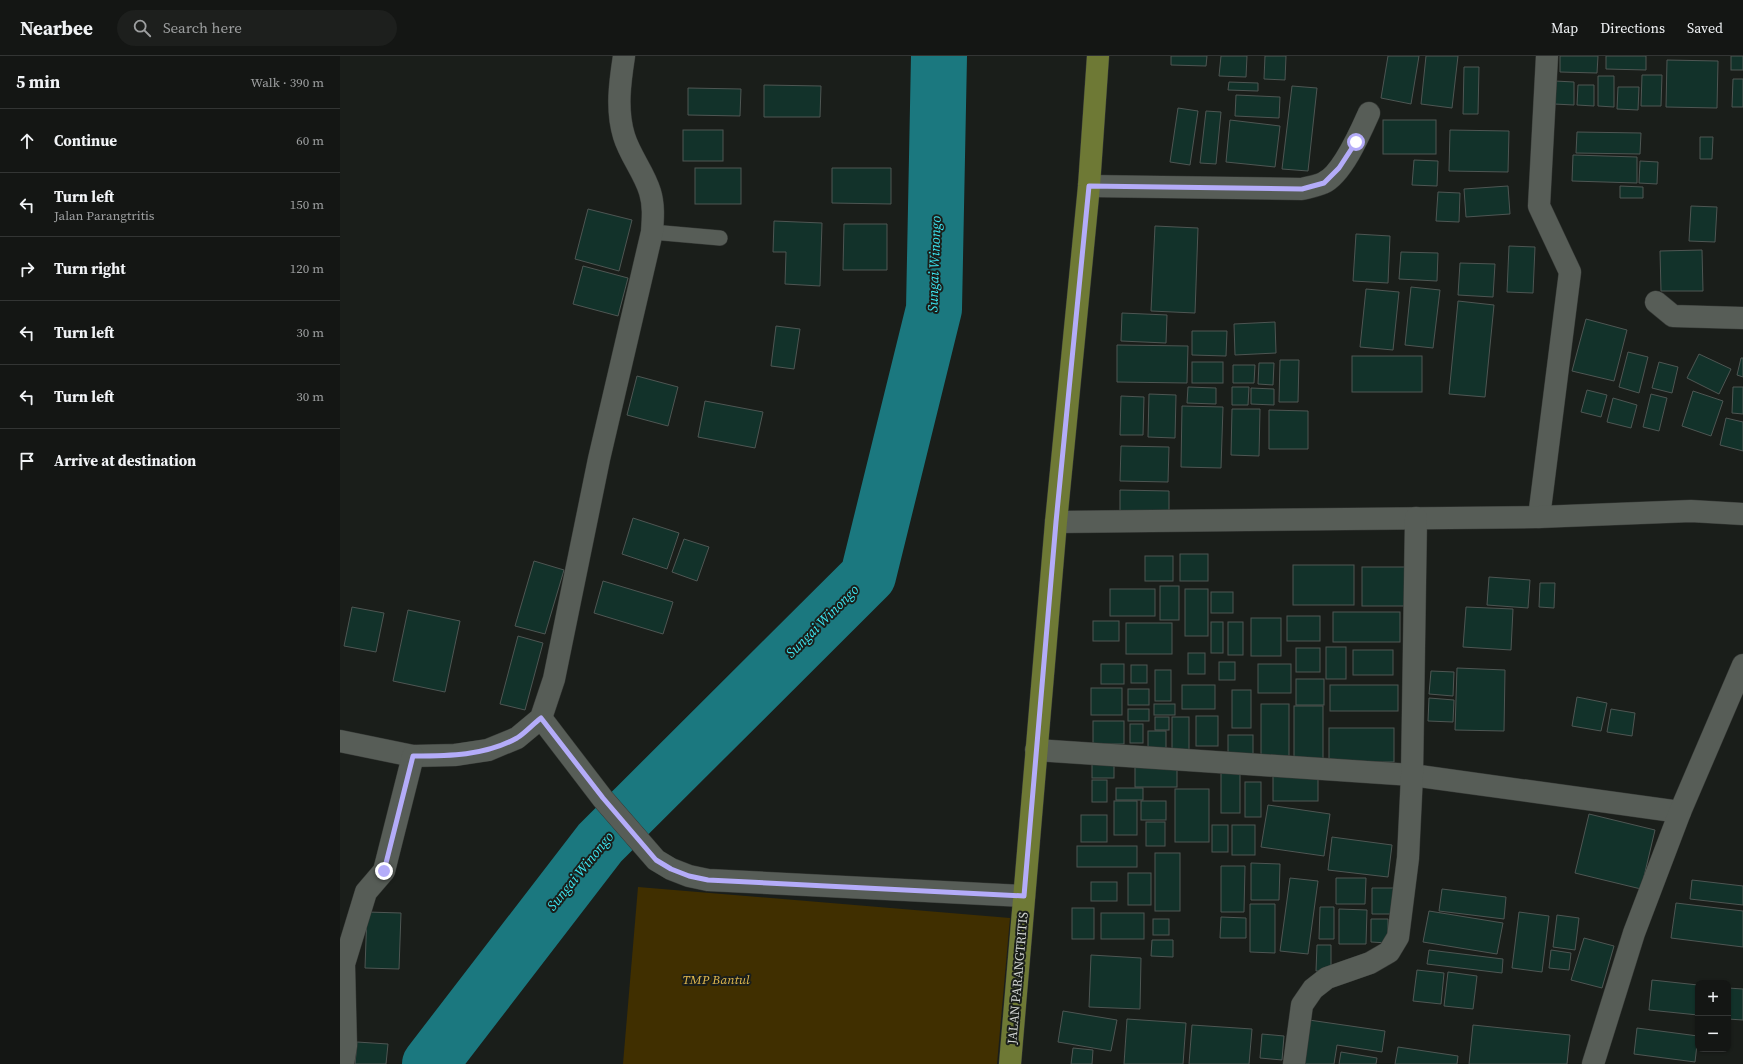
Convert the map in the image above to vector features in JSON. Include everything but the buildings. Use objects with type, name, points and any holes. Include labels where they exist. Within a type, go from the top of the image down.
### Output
[{"type":"main road","name":"JALAN PARANGTRITIS","points":[[1010,1064],[1056,522],[1089,186],[1098,56]]},
{"type":"street","points":[[340,741],[413,756],[455,756],[488,750],[517,738],[541,718],[554,678],[599,459],[652,232],[653,216],[649,190],[629,151],[620,120],[621,75],[624,56]]},
{"type":"street","points":[[1539,517],[1570,272],[1539,206],[1547,56]]},
{"type":"street","points":[[1089,186],[1302,189],[1324,183],[1339,168],[1356,142],[1369,113]]},
{"type":"street","points":[[1656,302],[1672,316],[1743,318]]},
{"type":"street","points":[[1056,522],[1539,517],[1692,511],[1743,514]]},
{"type":"street","points":[[1294,1064],[1302,1005],[1313,989],[1327,978],[1370,963],[1389,952],[1398,937],[1408,858],[1412,776],[1416,518]]},
{"type":"street","points":[[1593,1064],[1634,933],[1680,812],[1743,665]]},
{"type":"street","points":[[541,718],[603,798],[656,860],[671,869],[689,876],[708,880],[1024,896]]},
{"type":"street","points":[[1036,750],[1412,776],[1680,812]]},
{"type":"street","points":[[344,1064],[346,1046],[344,964],[366,892],[384,871],[413,756]]},
{"type":"lane","points":[[652,232],[720,238]]},
{"type":"green space","name":"TMP Bantul","points":[[638,887],[1010,918],[997,1064],[623,1064]]},
{"type":"waterway","name":"Sungai Winongo","points":[[430,1064],[600,843],[868,576],[934,309],[939,56]]},
{"type":"route","points":[[384,871],[413,756],[455,756],[488,750],[517,738],[541,718],[603,798],[656,860],[671,869],[689,876],[708,880],[1024,896],[1056,522],[1089,186],[1302,189],[1324,183],[1339,168],[1356,142]]}]
